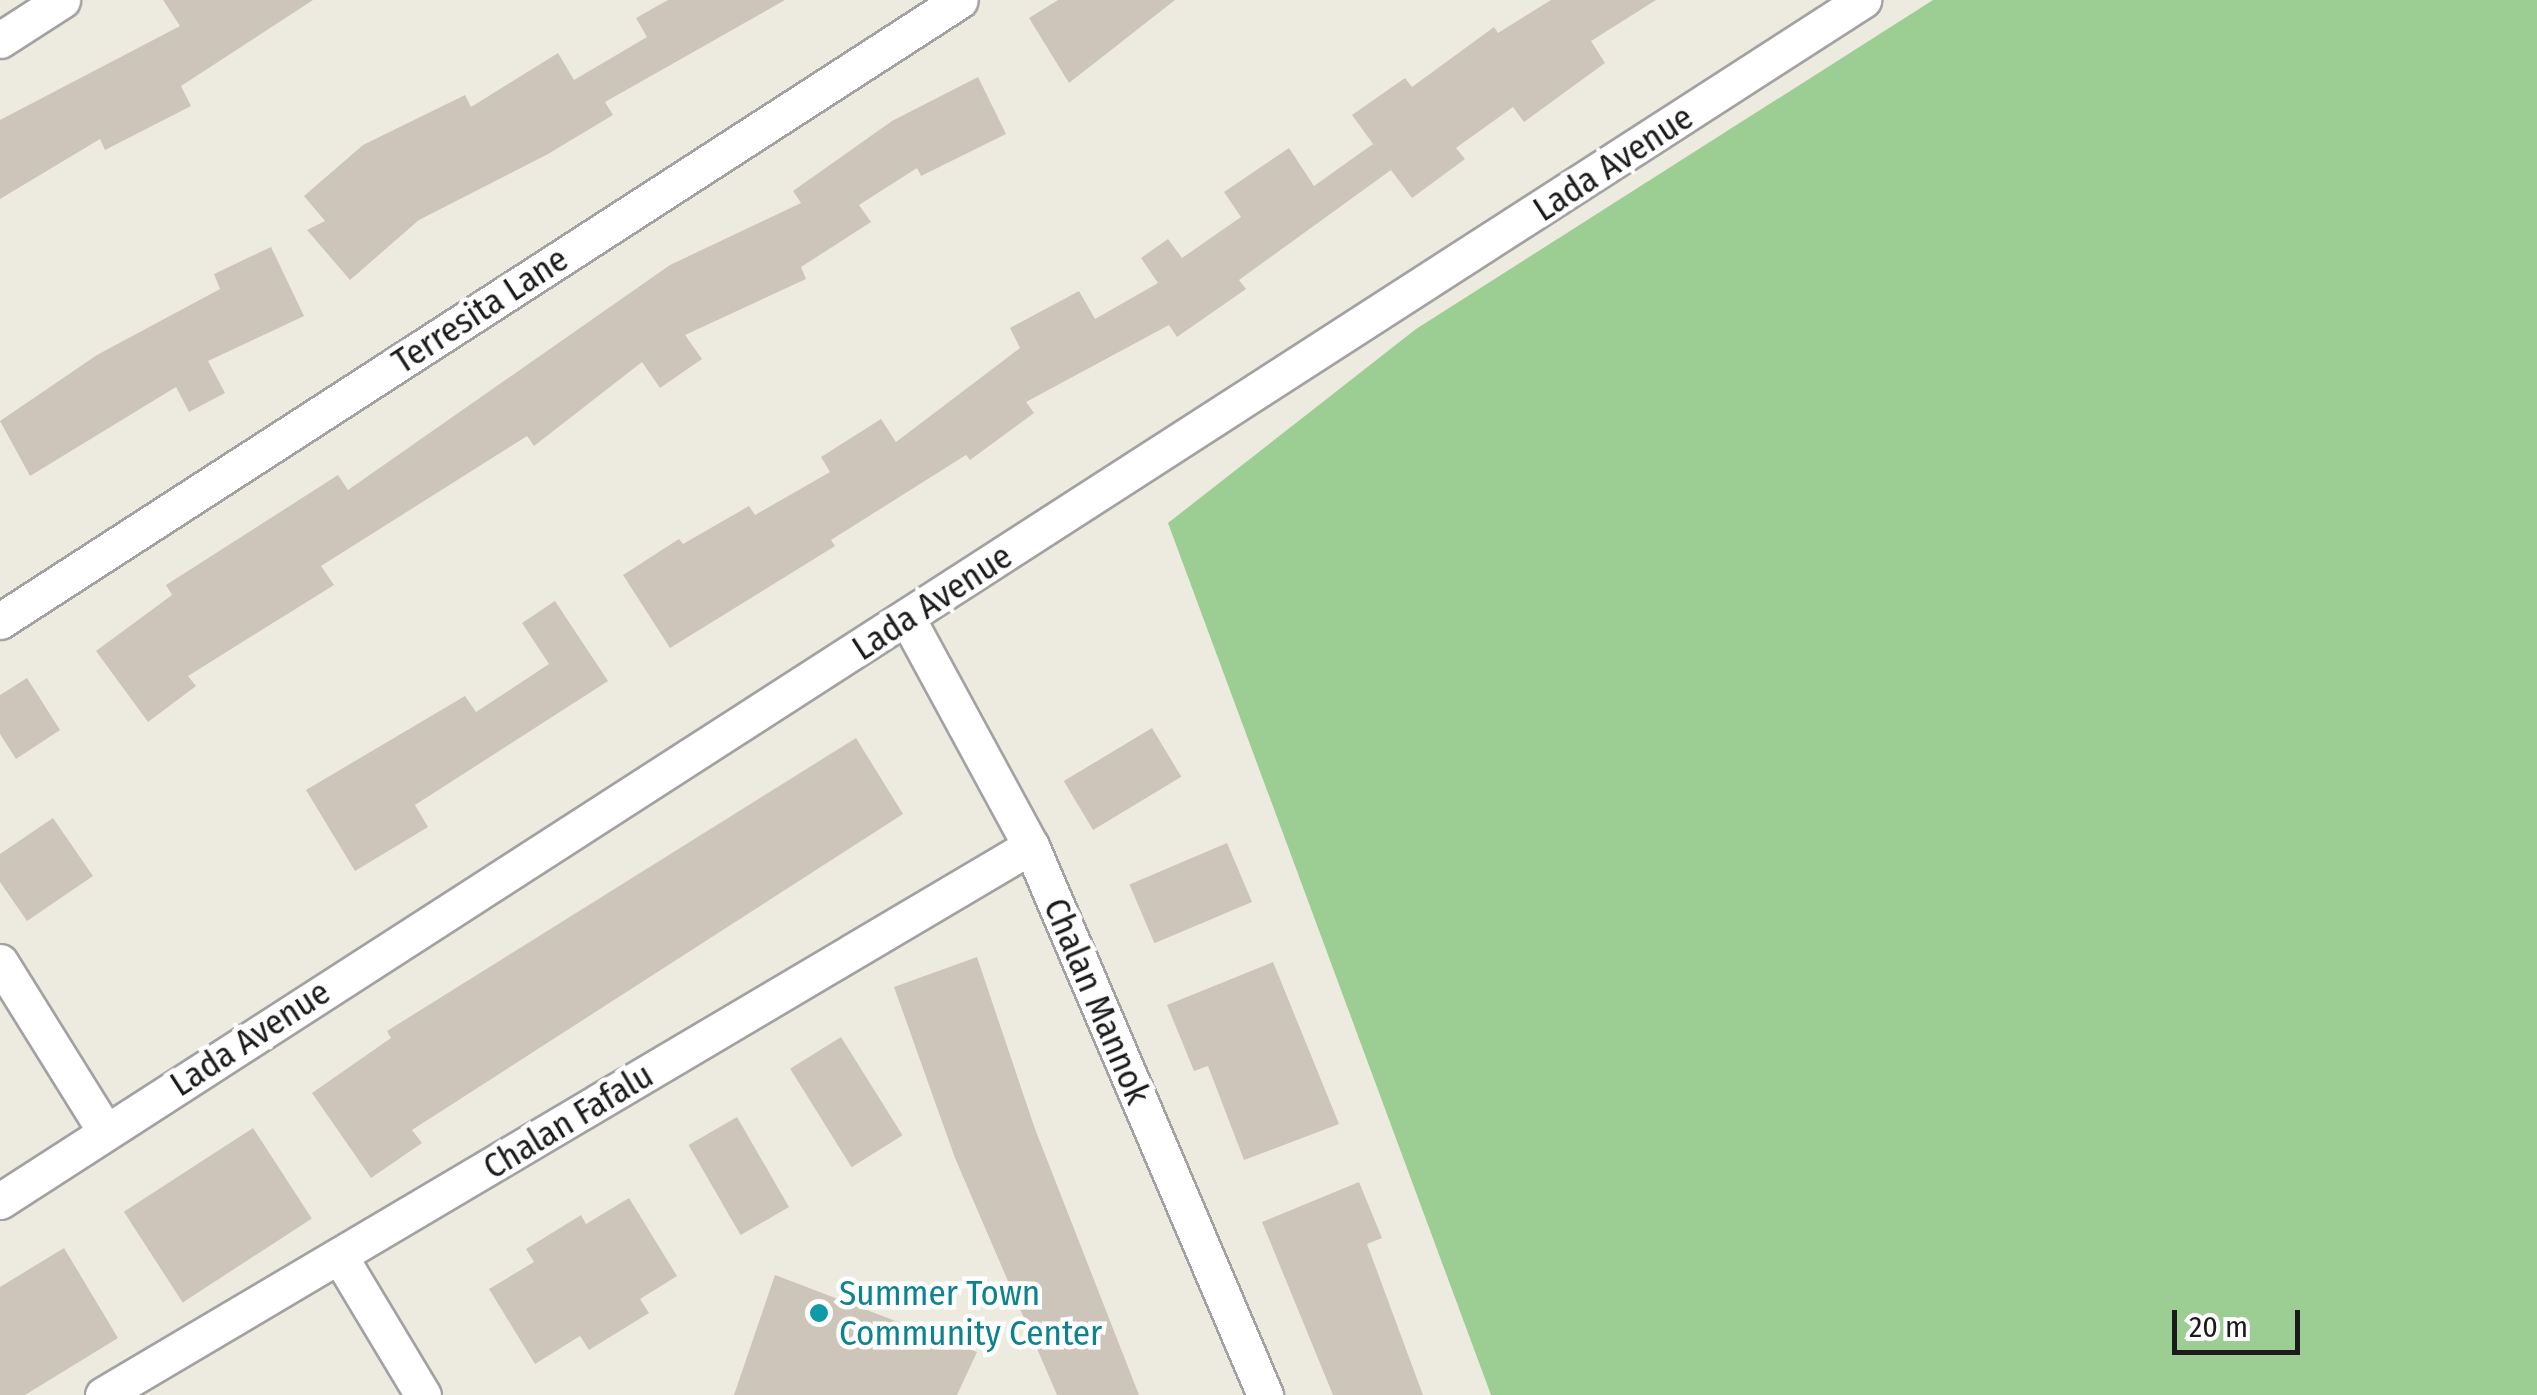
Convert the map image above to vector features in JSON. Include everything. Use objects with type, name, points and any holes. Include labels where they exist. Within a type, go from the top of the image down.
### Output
[{"type":"street","points":[[0,40],[62,0]]},
{"type":"street","name":"Terresita Lane","points":[[0,620],[960,0]]},
{"type":"street","name":"Lada Avenue","points":[[0,1202],[1863,0]]},
{"type":"street","name":"Chalan Mannok","points":[[907,618],[1031,846],[1265,1395]]},
{"type":"street","name":"Chalan Fafalu","points":[[103,1395],[1031,846]]},
{"type":"street","points":[[0,962],[105,1131]]},
{"type":"street","points":[[340,1257],[423,1395]]},
{"type":"green space","points":[[1933,0],[2537,0],[2537,1395],[1491,1395],[1168,523],[1416,329]]},
{"type":"building","points":[[163,0],[313,0],[181,86],[191,106],[105,150],[100,139],[0,199],[0,120],[180,26]]},
{"type":"building","points":[[668,0],[785,0],[605,102],[613,115],[548,154],[419,220],[350,280],[307,230],[325,221],[304,196],[363,145],[465,95],[471,107],[558,53],[574,80],[647,37],[636,18]]},
{"type":"building","points":[[1058,0],[1175,0],[1069,83],[1029,18]]},
{"type":"building","points":[[1551,0],[1656,0],[1591,41],[1605,63],[1524,122],[1513,107],[1456,148],[1465,159],[1412,198],[1391,170],[1239,280],[1246,289],[1177,337],[1169,325],[1026,402],[1034,413],[970,460],[966,455],[831,540],[835,546],[670,648],[623,575],[679,539],[683,544],[749,506],[755,515],[830,472],[821,457],[881,419],[896,442],[1020,348],[1010,328],[1079,291],[1095,319],[1158,283],[1141,258],[1168,239],[1182,258],[1241,217],[1224,192],[1289,148],[1314,186],[1373,144],[1352,115],[1405,78],[1412,87],[1494,27],[1498,33]]},
{"type":"building","points":[[978,77],[1006,134],[921,176],[917,168],[859,205],[871,222],[801,267],[806,279],[685,335],[702,359],[660,388],[642,362],[534,446],[527,436],[321,566],[334,585],[188,676],[196,686],[148,722],[96,651],[172,595],[166,585],[338,475],[348,490],[670,265],[801,203],[793,191],[892,121]]},
{"type":"building","points":[[271,247],[304,316],[208,361],[225,393],[189,412],[176,387],[30,476],[0,421],[97,355],[220,289],[214,274]]},
{"type":"building","points":[[555,601],[608,681],[415,805],[428,827],[355,871],[306,790],[465,696],[476,712],[549,664],[522,623]]},
{"type":"building","points":[[27,678],[60,730],[16,759],[0,734],[0,695]]},
{"type":"building","points":[[1152,728],[1181,777],[1093,830],[1064,781]]},
{"type":"building","points":[[856,738],[903,814],[412,1130],[422,1143],[371,1178],[312,1093],[391,1038],[387,1031]]},
{"type":"building","points":[[53,818],[93,876],[27,921],[0,882],[0,854]]},
{"type":"building","points":[[1227,843],[1252,902],[1154,943],[1129,884]]},
{"type":"building","points":[[977,957],[1035,1129],[1139,1395],[1057,1395],[955,1158],[894,987]]},
{"type":"building","points":[[1273,962],[1339,1124],[1244,1160],[1208,1066],[1194,1071],[1167,1005]]},
{"type":"building","points":[[841,1037],[902,1135],[852,1167],[790,1069]]},
{"type":"building","points":[[737,1117],[789,1207],[741,1235],[689,1145]]},
{"type":"building","points":[[253,1128],[312,1219],[183,1302],[124,1212]]},
{"type":"building","points":[[1359,1182],[1382,1238],[1367,1244],[1423,1395],[1333,1395],[1262,1222]]},
{"type":"building","points":[[629,1198],[677,1276],[640,1299],[649,1313],[589,1350],[580,1336],[535,1364],[489,1289],[534,1262],[526,1249],[581,1215],[586,1224]]},
{"type":"building","points":[[64,1248],[118,1338],[25,1395],[0,1395],[0,1287]]},
{"type":"building","name":"Summer Town Community Center","points":[[775,1275],[977,1352],[957,1395],[734,1395]]},
{"type":"place","name":"Summer Town Community Center","points":[[819,1313]]}]
